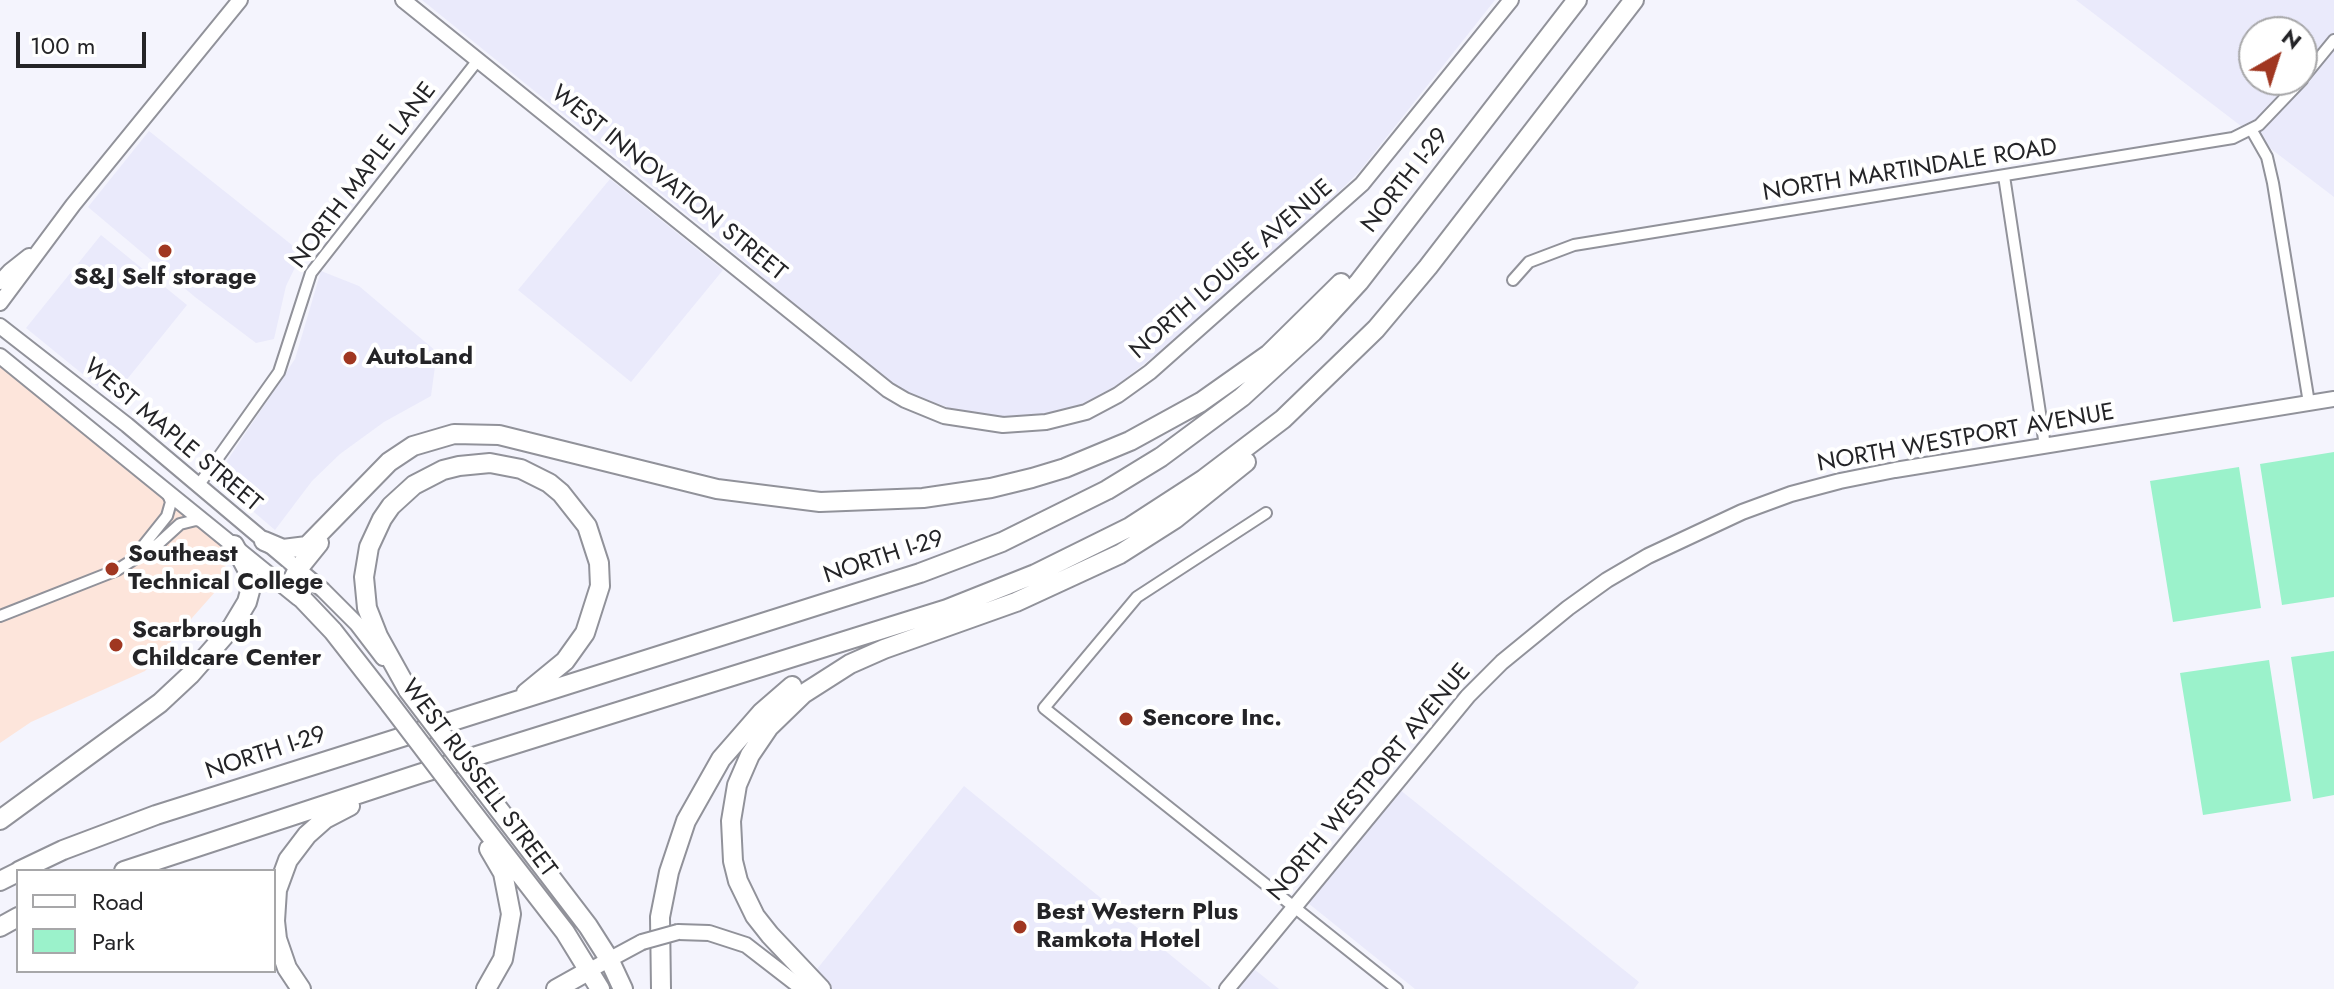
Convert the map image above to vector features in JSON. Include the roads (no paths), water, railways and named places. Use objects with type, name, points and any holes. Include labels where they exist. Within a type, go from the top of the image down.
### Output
[{"type":"highway","name":"NORTH I-29","points":[[22,869],[156,815],[932,569],[1013,537],[1107,490],[1194,433],[1242,397],[1290,354],[1359,282],[1577,0]]},
{"type":"highway","points":[[661,989],[660,917],[669,872],[686,821],[721,759],[762,712],[815,670],[875,637],[1035,574],[1130,527],[1230,461],[1302,403],[1412,288],[1634,0]]},
{"type":"highway","points":[[264,541],[283,549],[307,546],[389,462],[413,446],[454,434],[478,433],[525,440],[717,489],[820,502],[923,498],[991,488],[1032,478],[1096,456],[1157,428],[1247,371],[1308,318],[1399,215],[1433,186]]},
{"type":"highway","points":[[821,989],[755,916],[742,890],[733,861],[731,821],[737,785],[750,755],[769,727],[803,694],[850,664],[1027,598],[1120,554],[1175,519],[1218,485],[1293,421],[1302,403]]},
{"type":"highway","name":"WEST RUSSELL STREET","points":[[518,699],[565,661],[585,633],[600,586],[599,563],[587,526],[561,493],[536,475],[490,463],[451,468],[414,485],[382,519],[369,547],[364,577],[367,608],[378,636],[408,690],[588,926],[623,989]]},
{"type":"highway","points":[[307,606],[295,591],[294,577],[367,484]]},
{"type":"highway","points":[[0,820],[160,703],[190,675],[232,627],[250,591],[248,571],[234,545]]},
{"type":"highway","name":"WEST RUSSELL STREET","points":[[307,606],[333,631],[565,932],[600,989]]},
{"type":"highway","points":[[130,869],[419,774],[947,609]]},
{"type":"highway","points":[[276,906],[277,890],[288,860],[307,835],[341,809],[393,792],[419,774]]},
{"type":"highway","points":[[466,804],[503,873],[510,901],[508,944],[497,973],[486,989]]},
{"type":"highway","points":[[276,926],[281,954],[301,989]]},
{"type":"highway","points":[[556,989],[590,970]]},
{"type":"main road","points":[[0,303],[73,205],[240,0]]},
{"type":"main road","name":"WEST INNOVATION STREET","points":[[403,0],[676,217],[871,378],[905,400]]},
{"type":"main road","name":"NORTH LOUISE AVENUE","points":[[905,400],[965,421],[1024,425],[1086,412],[1126,390],[1362,184],[1511,0]]},
{"type":"main road","points":[[0,282],[42,246]]},
{"type":"main road","name":"WEST MAPLE STREET","points":[[0,326],[127,425],[298,569],[351,618],[408,690]]},
{"type":"main road","name":"WEST MAPLE STREET","points":[[0,356],[307,606]]},
{"type":"main road","name":"NORTH WESTPORT AVENUE","points":[[1227,989],[1468,696],[1533,635],[1607,580],[1693,533],[1791,494],[1895,470],[2334,399]]},
{"type":"main road","points":[[590,970],[642,942],[678,932],[709,933],[734,940],[758,952],[803,989]]},
{"type":"street","name":"NORTH MARTINDALE ROAD","points":[[2318,60],[2334,40]]},
{"type":"street","name":"NORTH MAPLE LANE","points":[[198,486],[279,372],[311,273],[478,60]]},
{"type":"street","name":"NORTH MARTINDALE ROAD","points":[[1513,280],[1529,262],[1574,245],[2233,138],[2259,125],[2287,96]]},
{"type":"street","points":[[2251,129],[2267,157],[2273,183],[2309,403]]},
{"type":"street","points":[[2004,176],[2045,446]]},
{"type":"street","points":[[127,565],[167,516],[171,502],[167,490]]},
{"type":"street","points":[[1266,513],[1137,597],[1044,708],[1397,989]]},
{"type":"street","points":[[0,616],[127,565],[180,524],[205,521]]},
{"type":"place","name":"S&J Self storage","points":[[165,251]]},
{"type":"place","name":"AutoLand","points":[[350,358]]},
{"type":"place","name":"Southeast Technical College","points":[[112,569]]},
{"type":"place","name":"Scarbrough Childcare Center","points":[[116,645]]},
{"type":"place","name":"Sencore Inc.","points":[[1126,719]]},
{"type":"place","name":"Best Western Plus Ramkota Hotel","points":[[1020,927]]}]
